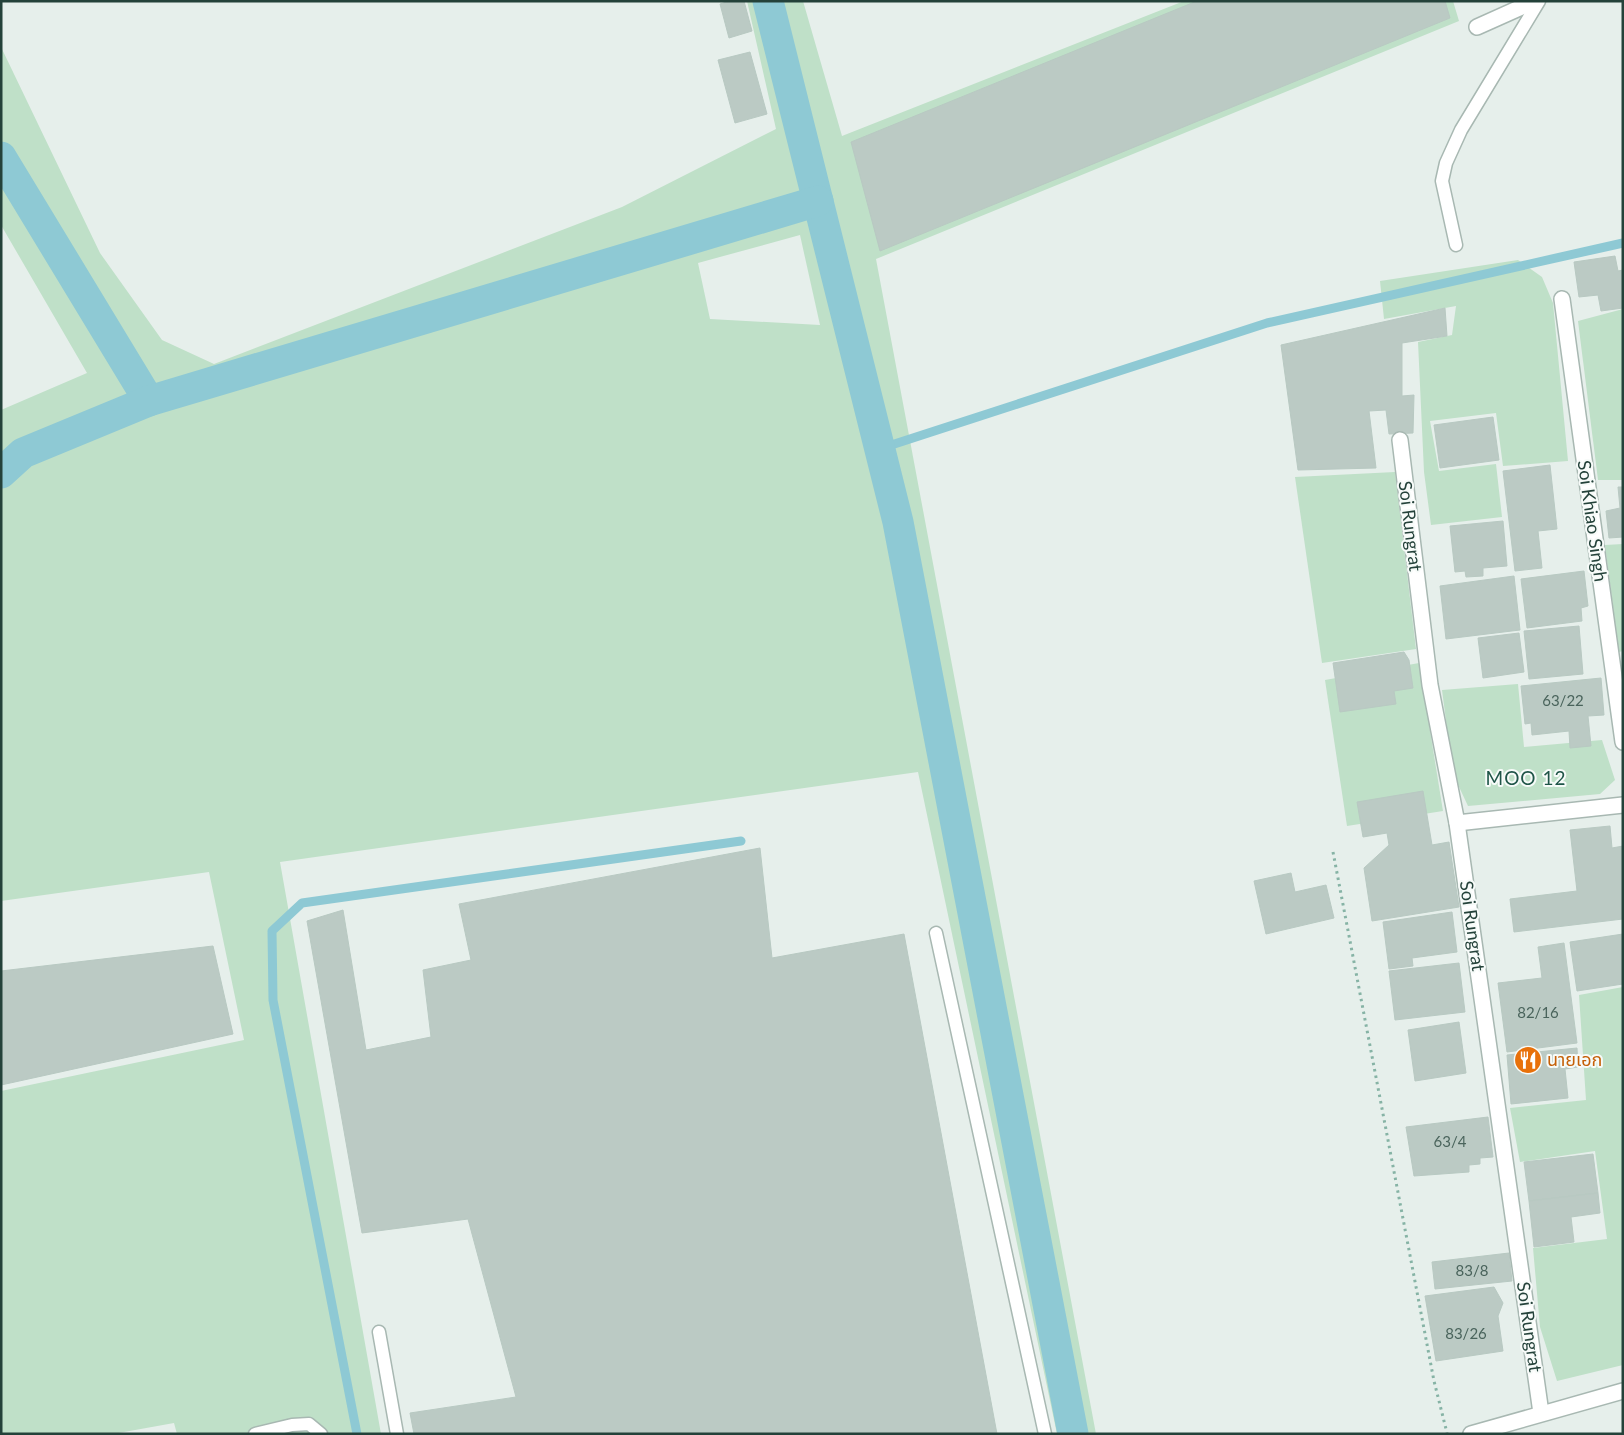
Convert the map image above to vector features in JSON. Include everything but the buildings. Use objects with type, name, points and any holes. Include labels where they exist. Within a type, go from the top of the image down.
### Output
[{"type":"street","points":[[1477,27],[1535,1]]},
{"type":"street","name":"Soi Khiao Singh","points":[[1562,299],[1623,742]]},
{"type":"street","name":"Soi Rungrat","points":[[1400,440],[1430,685],[1457,823],[1541,1413]]},
{"type":"street","points":[[1457,823],[1623,805]]},
{"type":"street","points":[[1471,1434],[1623,1390]]},
{"type":"lane","points":[[1456,245],[1442,181],[1446,163],[1461,130],[1539,1]]},
{"type":"lane","points":[[936,932],[1045,1434]]},
{"type":"lane","points":[[379,1332],[397,1434]]},
{"type":"lane","points":[[255,1434],[292,1425],[309,1424],[321,1434]]},
{"type":"path","points":[[1333,852],[1434,1381],[1448,1434]]},
{"type":"green space","points":[[747,1],[803,1],[842,136],[1184,1],[1453,1],[1459,21],[876,259],[1096,1434],[1057,1434],[918,772],[280,862],[381,1434],[177,1434],[174,1423],[113,1434],[1,1434],[1,1091],[244,1040],[209,872],[1,901],[1,410],[87,373],[1,225],[1,47],[100,253],[162,340],[214,364],[622,207],[776,129]],"holes":[[[800,235],[820,325],[710,319],[698,263]]]},
{"type":"green space","points":[[1518,260],[1542,277],[1553,303],[1568,461],[1503,466],[1496,413],[1430,421],[1439,471],[1496,464],[1502,517],[1431,525],[1424,472],[1418,342],[1452,335],[1456,306],[1384,319],[1380,281]]},
{"type":"green space","points":[[1623,309],[1623,480],[1598,480],[1578,321]]},
{"type":"green space","points":[[1395,472],[1416,649],[1322,663],[1295,477]]},
{"type":"green space","points":[[1623,544],[1623,651],[1619,652],[1605,545]]},
{"type":"green space","points":[[1419,663],[1443,811],[1347,826],[1325,680]]},
{"type":"green space","points":[[1518,684],[1524,747],[1602,740],[1615,780],[1600,794],[1468,806],[1453,774],[1442,690]]},
{"type":"green space","points":[[1623,987],[1623,1365],[1557,1381],[1540,1327],[1533,1248],[1607,1239],[1595,1151],[1520,1162],[1510,1108],[1586,1100],[1579,995]]},
{"type":"waterway","points":[[768,1],[898,522],[1073,1434]]},
{"type":"waterway","points":[[1,157],[149,401]]},
{"type":"waterway","points":[[1,473],[23,453],[149,401],[818,201]]},
{"type":"waterway","points":[[879,449],[1267,323],[1623,243]]},
{"type":"waterway","points":[[357,1434],[273,1000],[272,931],[302,903],[741,841]]},
{"type":"place","name":"นายเอก","points":[[1528,1060]]},
{"type":"district","name":"MOO 12","points":[[1526,778]]}]
